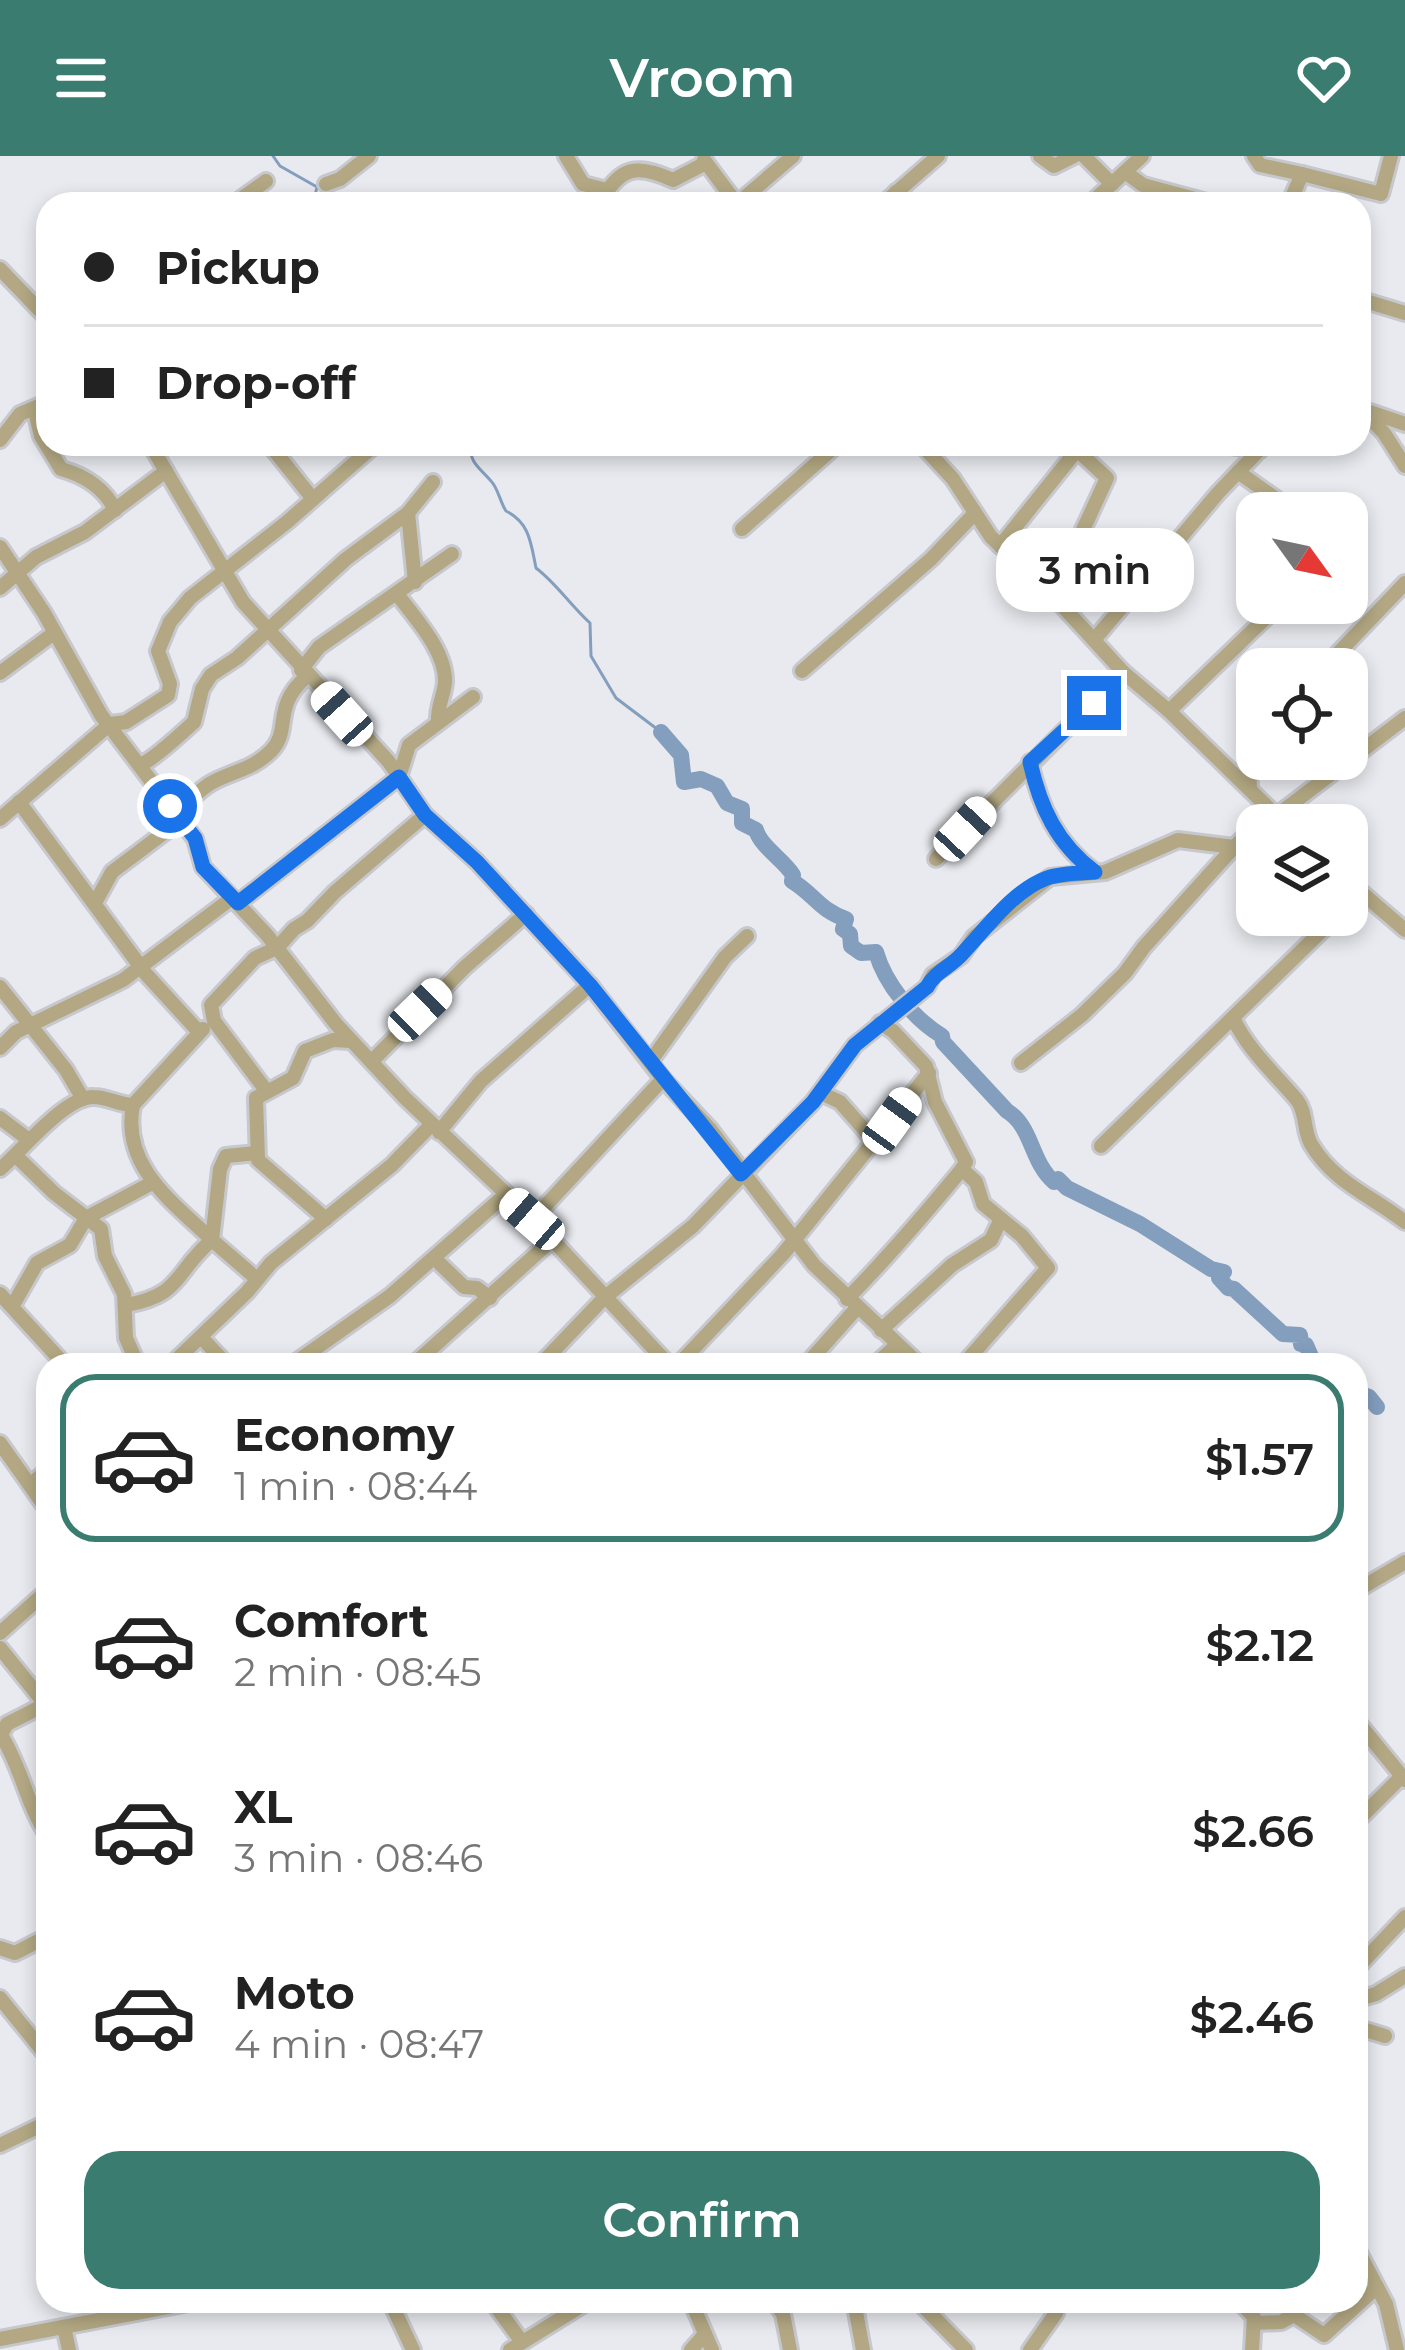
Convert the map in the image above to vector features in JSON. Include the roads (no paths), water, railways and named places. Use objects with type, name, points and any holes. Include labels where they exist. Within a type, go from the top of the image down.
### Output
[{"type":"street","points":[[326,184],[369,156]]},
{"type":"street","points":[[566,156],[583,184],[595,192]]},
{"type":"street","points":[[751,192],[793,156]]},
{"type":"street","points":[[896,192],[938,156]]},
{"type":"street","points":[[1040,156],[1054,166],[1074,156]]},
{"type":"street","points":[[1084,156],[1112,184]]},
{"type":"street","points":[[1103,192],[1142,156]]},
{"type":"street","points":[[1254,156],[1260,165],[1381,194],[1391,156]]},
{"type":"street","points":[[609,192],[638,169],[652,169],[679,180],[704,160],[728,192]]},
{"type":"street","points":[[1125,172],[1143,185],[1169,192]]},
{"type":"street","points":[[1295,192],[1303,174]]},
{"type":"street","points":[[251,192],[266,181]]},
{"type":"street","points":[[1,272],[36,307]]},
{"type":"street","points":[[1371,303],[1405,313]]},
{"type":"street","points":[[0,440],[20,414],[36,409]]},
{"type":"street","points":[[1371,412],[1405,424]]},
{"type":"street","points":[[1371,419],[1405,466]]},
{"type":"street","points":[[54,456],[62,469],[79,472],[102,490],[115,510]]},
{"type":"street","points":[[157,456],[234,591],[399,777],[425,815],[590,985],[794,1240],[852,1304],[906,1353]]},
{"type":"street","points":[[279,456],[313,499]]},
{"type":"street","points":[[196,704],[170,689],[158,651],[179,610],[362,456]]},
{"type":"street","points":[[742,529],[824,456]]},
{"type":"street","points":[[933,456],[1000,547],[1123,672],[1264,804]]},
{"type":"street","points":[[1000,547],[1070,456]]},
{"type":"street","points":[[1086,456],[1107,478],[1082,532],[1144,581]]},
{"type":"street","points":[[1094,640],[1254,456]]},
{"type":"street","points":[[0,588],[36,557],[85,532],[166,471]]},
{"type":"street","points":[[1238,472],[1266,492]]},
{"type":"street","points":[[142,764],[194,722],[206,681],[346,559],[408,514],[433,482]]},
{"type":"street","points":[[802,671],[932,559],[975,513]]},
{"type":"street","points":[[408,514],[415,582]]},
{"type":"street","points":[[0,547],[110,724],[195,838],[203,867],[277,948],[335,1032],[351,1041],[553,1239],[657,1353]]},
{"type":"street","points":[[95,903],[112,872],[213,782],[247,770],[273,749],[286,698],[319,647],[452,554]]},
{"type":"street","points":[[1342,648],[1405,583]]},
{"type":"street","points":[[397,594],[439,660],[445,684],[437,705],[438,722]]},
{"type":"street","points":[[1169,711],[1259,624]]},
{"type":"street","points":[[0,674],[55,633]]},
{"type":"street","points":[[936,860],[1123,672]]},
{"type":"street","points":[[0,819],[110,724],[134,718],[170,689]]},
{"type":"street","points":[[0,1048],[28,1027],[142,968],[187,928],[235,900],[399,777],[410,745],[473,697]]},
{"type":"street","points":[[1301,804],[1404,720]]},
{"type":"street","points":[[1030,762],[1046,817],[1095,872]]},
{"type":"street","points":[[1250,780],[1250,790]]},
{"type":"street","points":[[19,802],[142,968],[199,1032]]},
{"type":"street","points":[[266,1089],[214,1021],[210,1011],[215,999],[255,958],[277,948],[425,815]]},
{"type":"street","points":[[551,1353],[604,1298],[693,1226],[821,1093],[845,1057],[880,1023],[927,987],[933,975],[961,956],[974,937],[1039,882],[1132,862],[1178,840],[1234,847]]},
{"type":"street","points":[[1021,1064],[1125,974],[1144,946],[1234,847]]},
{"type":"street","points":[[1368,899],[1405,931]]},
{"type":"street","points":[[371,1061],[526,914]]},
{"type":"street","points":[[650,1062],[725,958],[747,936]]},
{"type":"street","points":[[1101,1146],[1317,936]]},
{"type":"street","points":[[185,1353],[271,1263],[435,1128],[590,985]]},
{"type":"street","points":[[0,987],[66,1070],[83,1099]]},
{"type":"street","points":[[1233,1018],[1250,1046],[1300,1104],[1303,1127],[1325,1163],[1344,1183],[1405,1222]]},
{"type":"street","points":[[214,1021],[133,1106],[135,1143],[152,1183],[257,1280]]},
{"type":"street","points":[[815,1353],[966,1162],[935,1102],[929,1073],[909,1046],[880,1023]]},
{"type":"street","points":[[326,1219],[260,1162],[256,1098],[293,1078],[305,1051],[335,1032]]},
{"type":"street","points":[[689,1353],[794,1240],[929,1073]]},
{"type":"street","points":[[532,1219],[663,1079]]},
{"type":"street","points":[[821,1093],[840,1102],[876,1143]]},
{"type":"street","points":[[0,1169],[83,1099],[101,1097],[133,1106]]},
{"type":"street","points":[[0,1118],[29,1140]]},
{"type":"street","points":[[126,1305],[151,1300],[173,1288],[212,1240],[220,1168],[226,1156],[257,1153]]},
{"type":"street","points":[[16,1156],[101,1229],[105,1256],[126,1305],[126,1338],[133,1353]]},
{"type":"street","points":[[962,1169],[976,1182],[983,1204],[1022,1237],[1048,1268],[974,1353]]},
{"type":"street","points":[[54,1353],[6,1300],[37,1263],[70,1245],[86,1218],[152,1183]]},
{"type":"street","points":[[308,1353],[383,1302],[505,1196]]},
{"type":"street","points":[[881,1330],[952,1265],[991,1240],[1000,1221]]},
{"type":"street","points":[[427,1353],[553,1239]]},
{"type":"street","points":[[434,1258],[464,1287],[477,1288],[490,1298]]},
{"type":"street","points":[[202,1338],[216,1353]]},
{"type":"street","points":[[888,1353],[897,1345]]},
{"type":"street","points":[[0,1443],[6,1465],[36,1492]]},
{"type":"street","points":[[31,1484],[36,1480]]},
{"type":"street","points":[[1368,1584],[1399,1566],[1405,1582]]},
{"type":"street","points":[[0,1633],[36,1601]]},
{"type":"street","points":[[0,1648],[36,1691]]},
{"type":"street","points":[[36,1708],[7,1724],[1,1735],[20,1768],[36,1818]]},
{"type":"street","points":[[1368,1735],[1403,1778],[1368,1811]]},
{"type":"street","points":[[1368,1956],[1405,1916]]},
{"type":"street","points":[[0,1966],[7,1950],[36,1940]]},
{"type":"street","points":[[1368,1996],[1405,1976]]},
{"type":"street","points":[[0,1998],[36,2043]]},
{"type":"street","points":[[1368,2031],[1385,2036]]},
{"type":"street","points":[[0,2145],[36,2132]]},
{"type":"street","points":[[1368,2270],[1386,2304],[1397,2350]]},
{"type":"street","points":[[1368,2295],[1377,2287]]},
{"type":"street","points":[[110,2313],[111,2319]]},
{"type":"street","points":[[0,2339],[140,2313]]},
{"type":"street","points":[[395,2313],[412,2350]]},
{"type":"street","points":[[501,2313],[526,2345],[572,2313]]},
{"type":"street","points":[[691,2350],[708,2343],[696,2313]]},
{"type":"street","points":[[782,2313],[790,2350]]},
{"type":"street","points":[[856,2313],[862,2350]]},
{"type":"street","points":[[930,2313],[966,2350]]},
{"type":"street","points":[[1030,2350],[1056,2313]]},
{"type":"street","points":[[1248,2313],[1256,2323]]},
{"type":"street","points":[[1256,2323],[1281,2322],[1294,2315],[1324,2336],[1349,2313]]},
{"type":"street","points":[[1252,2350],[1256,2323]]},
{"type":"street","points":[[64,2327],[69,2350]]},
{"type":"waterway","points":[[273,156],[280,166],[317,187],[316,192]]},
{"type":"waterway","points":[[472,456],[506,511],[525,528],[536,568],[590,623],[591,656],[616,698],[661,732]]},
{"type":"waterway","points":[[661,732],[681,755],[684,782],[701,779],[717,786],[727,803],[742,809],[742,823],[756,830],[793,875],[792,881],[846,919],[843,929],[850,934],[851,946],[861,953],[876,952],[902,1000],[942,1036],[1022,1126],[1054,1182],[1058,1179],[1211,1269],[1224,1272],[1219,1278],[1228,1288],[1283,1334],[1300,1335],[1309,1353]]},
{"type":"waterway","points":[[1368,1397],[1377,1407]]}]
